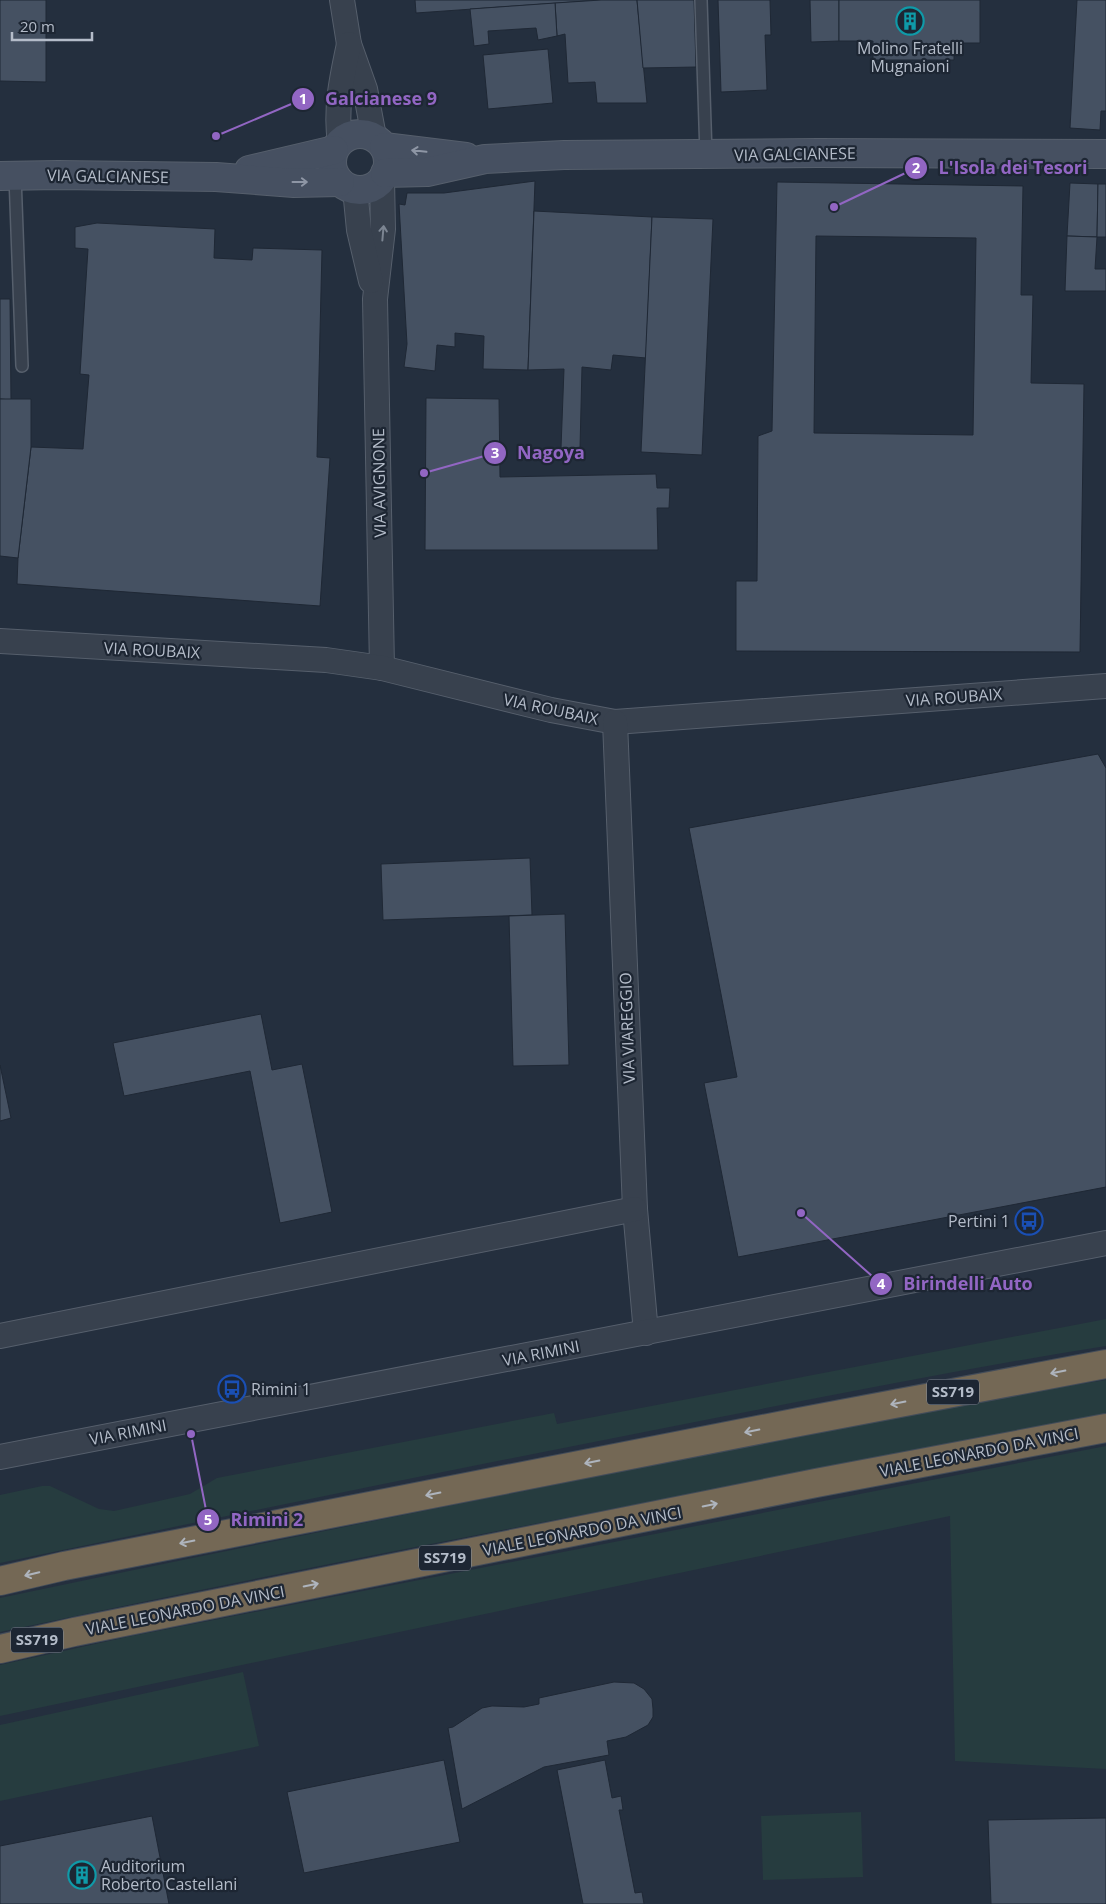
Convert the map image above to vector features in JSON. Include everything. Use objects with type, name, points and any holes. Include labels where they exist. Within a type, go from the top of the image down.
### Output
[{"type":"highway","name":"SS719","points":[[0,1581],[74,1564],[770,1427],[1106,1364]]},
{"type":"highway","name":"VIALE LEONARDO DA VINCI","points":[[0,1648],[835,1479],[1106,1428]]},
{"type":"street","points":[[342,0],[349,44],[339,92],[337,146],[332,167],[348,186]]},
{"type":"street","name":"VIA AVIGNONE","points":[[349,44],[365,90],[381,159],[384,229],[375,299],[382,668]]},
{"type":"street","name":"VIA GALCIANESE","points":[[216,177],[292,161],[337,146],[347,137],[356,134],[365,134],[381,159]]},
{"type":"street","name":"VIA GALCIANESE","points":[[381,159],[818,153],[1106,154]]},
{"type":"street","name":"VIA GALCIANESE","points":[[8,176],[58,174],[216,177],[370,188],[381,159]]},
{"type":"street","name":"VIA AVIGNONE","points":[[348,186],[375,299]]},
{"type":"street","name":"VIA ROUBAIX","points":[[0,640],[326,660],[382,668],[551,710],[614,722],[1106,686]]},
{"type":"street","name":"VIA VIAREGGIO","points":[[614,722],[635,1209],[646,1333]]},
{"type":"street","points":[[0,1336],[635,1209]]},
{"type":"street","name":"VIA RIMINI","points":[[0,1457],[1106,1243]]},
{"type":"lane","points":[[701,0],[706,155]]},
{"type":"lane","points":[[8,176],[22,366]]},
{"type":"green space","points":[[1106,1319],[1106,1346],[955,1372],[705,1420],[352,1490],[0,1563],[0,1495],[50,1486],[99,1509],[114,1511],[190,1494],[217,1478],[554,1413],[557,1424]]},
{"type":"green space","points":[[1106,1380],[1106,1415],[926,1448],[392,1552],[0,1632],[0,1598],[328,1530],[880,1420]]},
{"type":"green space","points":[[1106,1446],[1106,1769],[955,1761],[950,1516],[0,1716],[0,1665],[127,1637]]},
{"type":"green space","points":[[243,1672],[259,1746],[0,1801],[0,1725]]},
{"type":"green space","points":[[861,1812],[863,1877],[763,1880],[761,1816]]},
{"type":"building","points":[[0,0],[46,0],[46,82],[0,81]]},
{"type":"building","points":[[415,0],[601,0],[416,13]]},
{"type":"building","points":[[637,0],[647,103],[597,103],[595,82],[568,83],[565,34],[557,36],[555,3]]},
{"type":"building","points":[[637,0],[694,0],[696,67],[643,68]]},
{"type":"building","points":[[718,0],[770,0],[771,35],[765,35],[767,90],[721,92]]},
{"type":"building","points":[[810,0],[839,0],[839,41],[811,42]]},
{"type":"building","name":"Molino Fratelli Mugnaioni","points":[[839,0],[980,0],[980,43],[954,43],[954,60],[873,60],[873,41],[839,41]]},
{"type":"building","points":[[1077,0],[1106,0],[1106,111],[1101,111],[1100,130],[1070,128]]},
{"type":"building","points":[[555,3],[557,36],[538,40],[536,28],[488,31],[489,44],[474,46],[470,9]]},
{"type":"building","points":[[548,49],[553,103],[488,109],[483,55]]},
{"type":"building","points":[[535,181],[528,370],[483,369],[484,336],[455,333],[455,347],[437,345],[435,371],[404,367],[407,344],[399,204],[405,205],[407,193],[444,193]]},
{"type":"building","points":[[777,182],[1023,186],[1021,295],[1033,295],[1031,383],[1084,384],[1080,652],[736,651],[736,581],[757,581],[758,436],[772,431]],"holes":[[[816,236],[976,238],[973,435],[814,433]]]},
{"type":"building","points":[[1070,183],[1098,184],[1097,237],[1067,236]]},
{"type":"building","points":[[1098,184],[1106,184],[1106,237],[1097,237]]},
{"type":"building","points":[[534,211],[652,217],[646,358],[613,355],[611,370],[582,367],[580,448],[561,448],[564,369],[528,370]]},
{"type":"building","points":[[652,217],[713,219],[702,455],[641,452]]},
{"type":"building","points":[[97,223],[215,229],[214,258],[252,260],[253,248],[322,250],[317,457],[330,458],[320,606],[17,584],[18,558],[31,447],[83,449],[89,375],[80,374],[88,249],[75,248],[75,227]]},
{"type":"building","points":[[1067,236],[1097,237],[1095,269],[1106,269],[1106,291],[1065,291]]},
{"type":"building","points":[[0,299],[10,299],[11,400],[0,399]]},
{"type":"building","points":[[426,398],[499,399],[500,477],[656,474],[657,488],[670,488],[669,508],[657,508],[658,550],[425,550]]},
{"type":"building","points":[[0,399],[31,399],[31,447],[18,558],[0,556]]},
{"type":"building","points":[[1098,754],[1106,768],[1106,1187],[738,1257],[704,1083],[737,1077],[689,828]]},
{"type":"building","points":[[530,858],[532,915],[383,920],[381,864]]},
{"type":"building","points":[[565,914],[569,1065],[513,1066],[509,916]]},
{"type":"building","points":[[261,1014],[272,1070],[302,1064],[332,1212],[280,1223],[250,1071],[124,1096],[113,1043]]},
{"type":"building","points":[[0,1065],[11,1118],[0,1121]]},
{"type":"building","points":[[614,1682],[634,1683],[644,1689],[652,1699],[653,1717],[648,1725],[626,1737],[607,1741],[609,1755],[544,1767],[462,1809],[448,1728],[453,1727],[482,1708],[492,1706],[524,1707],[539,1704],[539,1698]]},
{"type":"building","points":[[444,1760],[460,1842],[304,1873],[287,1792]]},
{"type":"building","points":[[605,1760],[612,1798],[621,1796],[623,1810],[619,1810],[635,1893],[642,1892],[644,1904],[583,1904],[557,1770]]},
{"type":"building","name":"Auditorium Roberto Castellani","points":[[152,1816],[169,1904],[0,1904],[0,1846]]},
{"type":"building","points":[[1106,1818],[1106,1904],[991,1904],[988,1820]]},
{"type":"place","name":"Molino Fratelli Mugnaioni","points":[[910,21]]},
{"type":"place","name":"Galcianese 9","points":[[216,136]]},
{"type":"place","name":"L'Isola dei Tesori","points":[[834,207]]},
{"type":"place","name":"Nagoya","points":[[424,473]]},
{"type":"place","name":"Birindelli Auto","points":[[801,1213]]},
{"type":"place","name":"Pertini 1","points":[[1029,1221]]},
{"type":"place","name":"Rimini 1","points":[[232,1389]]},
{"type":"place","name":"Rimini 2","points":[[191,1434]]},
{"type":"place","name":"Auditorium Roberto Castellani","points":[[82,1875]]}]
